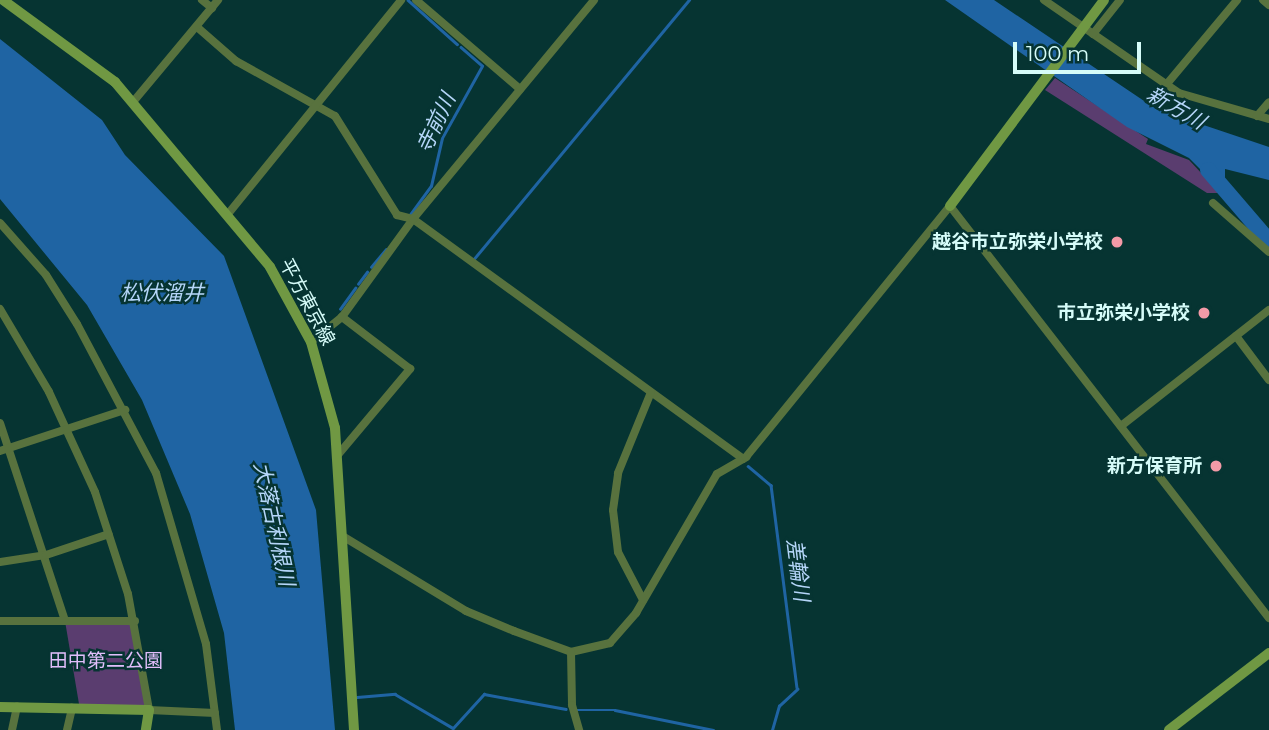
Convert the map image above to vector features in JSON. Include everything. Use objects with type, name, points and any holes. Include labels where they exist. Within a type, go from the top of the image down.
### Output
[{"type":"main road","name":"平方東京線","points":[[3,0],[89,57],[133,102],[228,214],[282,284],[311,342],[329,397],[337,456],[354,730]]},
{"type":"main road","points":[[950,206],[1104,0]]},
{"type":"main road","points":[[1171,730],[1269,653]]},
{"type":"main road","points":[[0,706],[149,710],[146,730]]},
{"type":"street","points":[[202,0],[212,8]]},
{"type":"street","points":[[133,102],[218,0]]},
{"type":"street","points":[[228,214],[401,0]]},
{"type":"street","points":[[416,0],[520,89]]},
{"type":"street","points":[[311,342],[342,317],[413,219],[594,0]]},
{"type":"street","points":[[1044,0],[1166,85],[1197,102],[1269,119]]},
{"type":"street","points":[[1093,34],[1120,0]]},
{"type":"street","points":[[1166,85],[1237,0]]},
{"type":"street","points":[[1263,0],[1269,5]]},
{"type":"street","points":[[197,27],[236,61],[319,104],[334,117],[397,215],[413,219],[743,459]]},
{"type":"street","points":[[1257,116],[1269,102]]},
{"type":"street","points":[[1213,203],[1269,252]]},
{"type":"street","points":[[344,537],[466,611],[571,652],[610,643],[643,600],[717,474],[743,459],[950,206],[1269,618]]},
{"type":"street","points":[[0,223],[46,275],[125,410],[183,553],[217,730]]},
{"type":"street","points":[[0,309],[66,432],[109,534],[135,621],[149,710],[215,713]]},
{"type":"street","points":[[1121,426],[1269,310]]},
{"type":"street","points":[[337,456],[410,369],[342,317]]},
{"type":"street","points":[[1236,336],[1269,380]]},
{"type":"street","points":[[643,600],[618,552],[613,510],[618,473],[651,392]]},
{"type":"street","points":[[0,451],[12,451],[125,410]]},
{"type":"street","points":[[0,423],[12,451],[65,621]]},
{"type":"street","points":[[0,562],[46,555],[109,534]]},
{"type":"street","points":[[0,621],[135,621]]},
{"type":"street","points":[[571,652],[572,705],[579,730]]},
{"type":"street","points":[[12,730],[16,707]]},
{"type":"street","points":[[67,730],[72,708]]},
{"type":"green space","points":[[1055,78],[1148,139],[1146,144],[1189,160],[1220,193],[1207,193],[1045,90]]},
{"type":"green space","name":"田中第二公園","points":[[65,621],[135,621],[149,710],[79,704]]},
{"type":"water","points":[[945,0],[994,0],[1156,109],[1269,147],[1269,180],[1225,169],[1225,182],[1217,186],[1189,158],[1127,127]]},
{"type":"water","name":"松伏溜井","points":[[0,39],[102,120],[125,155],[224,256],[316,510],[335,730],[235,730],[224,633],[190,514],[142,400],[87,305],[0,199]]},
{"type":"waterway","name":"寺前川","points":[[408,0],[457,44]]},
{"type":"waterway","points":[[473,260],[689,0]]},
{"type":"waterway","name":"寺前川","points":[[409,216],[431,186],[442,138],[482,66],[461,48]]},
{"type":"waterway","points":[[1208,170],[1269,241]]},
{"type":"waterway","name":"寺前川","points":[[371,267],[386,249]]},
{"type":"waterway","name":"寺前川","points":[[358,284],[367,272]]},
{"type":"waterway","name":"寺前川","points":[[340,309],[355,288]]},
{"type":"waterway","name":"差輪川","points":[[748,466],[771,485],[797,687]]},
{"type":"waterway","name":"差輪川","points":[[772,730],[779,706],[797,689]]},
{"type":"waterway","name":"差輪川","points":[[357,697],[395,694],[453,728],[484,694],[566,709]]},
{"type":"waterway","name":"差輪川","points":[[576,710],[615,710],[713,730]]},
{"type":"place","name":"越谷市立弥栄小学校","points":[[1117,242]]},
{"type":"place","name":"市立弥栄小学校","points":[[1204,313]]},
{"type":"place","name":"新方保育所","points":[[1216,466]]},
{"type":"water label","name":"新方川","points":[[1176,108]]},
{"type":"water label","name":"大落古利根川","points":[[274,524]]}]
